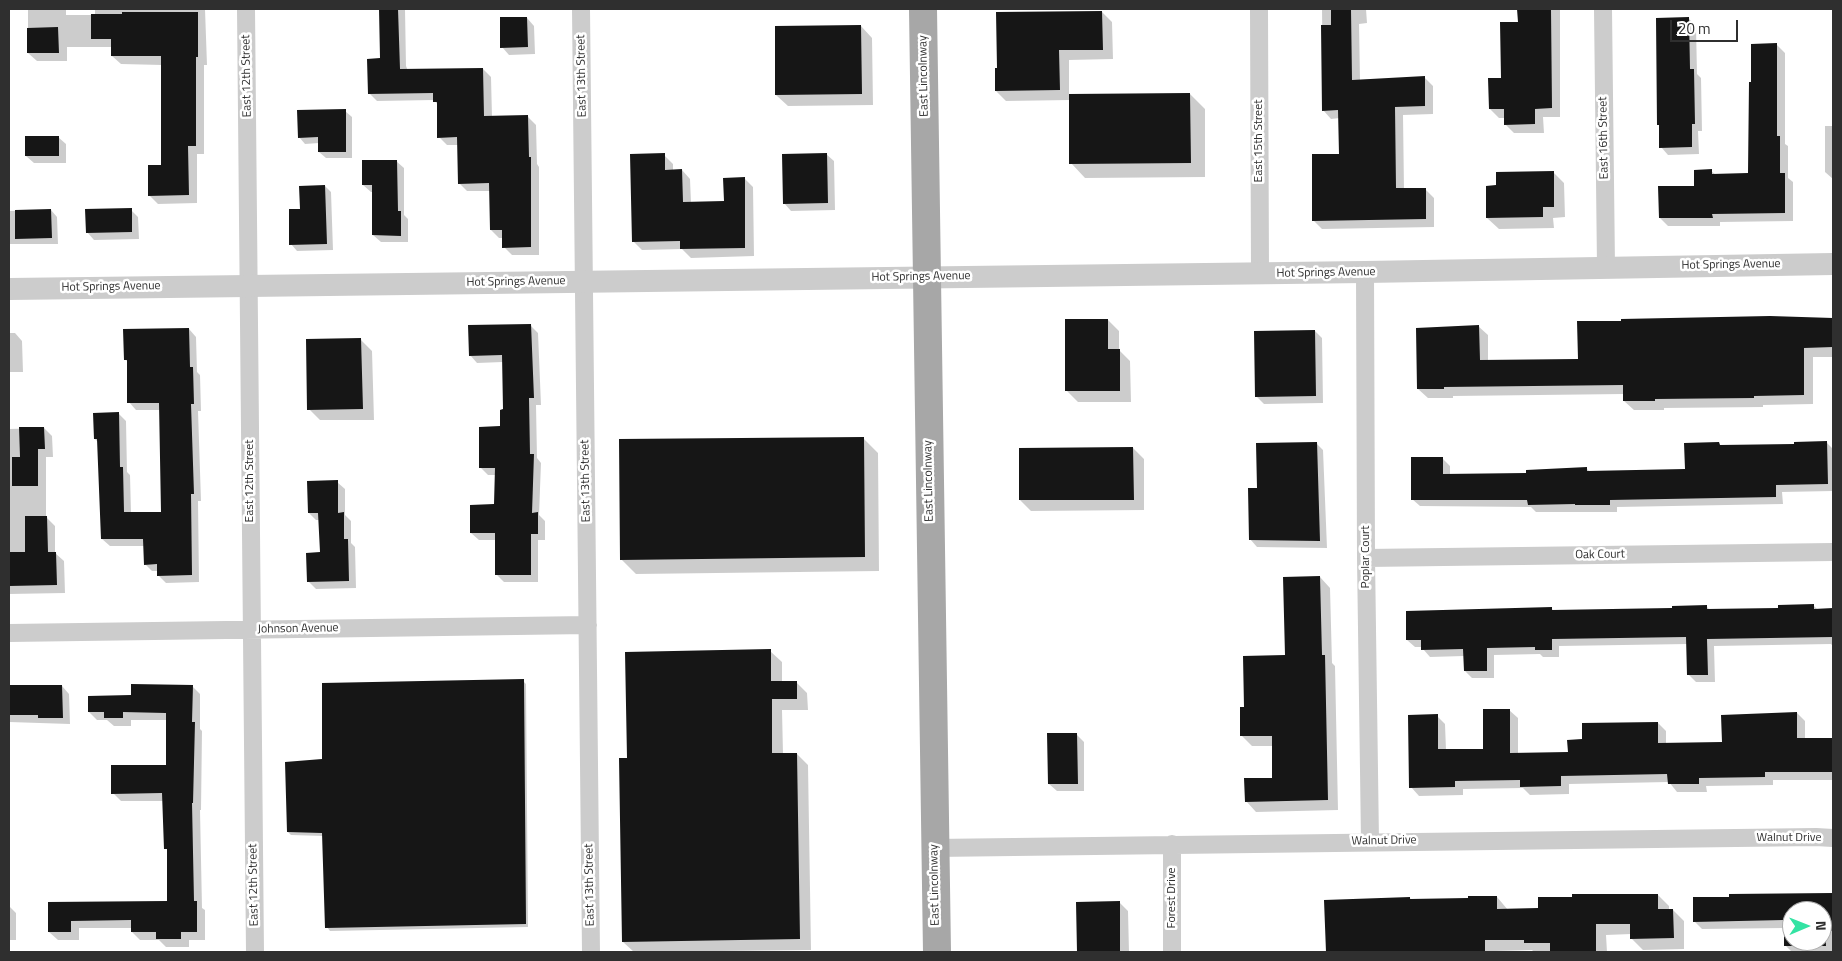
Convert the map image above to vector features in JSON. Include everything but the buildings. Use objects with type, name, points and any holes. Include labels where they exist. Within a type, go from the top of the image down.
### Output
[{"type":"main road","name":"East Lincolnway","points":[[923,9],[937,952]]},
{"type":"street","name":"East 12th Street","points":[[246,9],[255,952]]},
{"type":"street","name":"East 13th Street","points":[[581,9],[591,952]]},
{"type":"street","name":"East 15th Street","points":[[1259,9],[1260,273]]},
{"type":"street","name":"East 16th Street","points":[[1603,9],[1606,267]]},
{"type":"street","name":"Hot Springs Avenue","points":[[9,289],[1365,272],[1833,264]]},
{"type":"street","name":"Poplar Court","points":[[1365,272],[1366,558],[1370,841]]},
{"type":"street","name":"Oak Court","points":[[1366,558],[1833,552]]},
{"type":"street","name":"Johnson Avenue","points":[[9,633],[588,625]]},
{"type":"street","name":"Walnut Drive","points":[[934,848],[1370,841],[1833,838]]},
{"type":"street","name":"Forest Drive","points":[[1172,844],[1172,952]]}]
